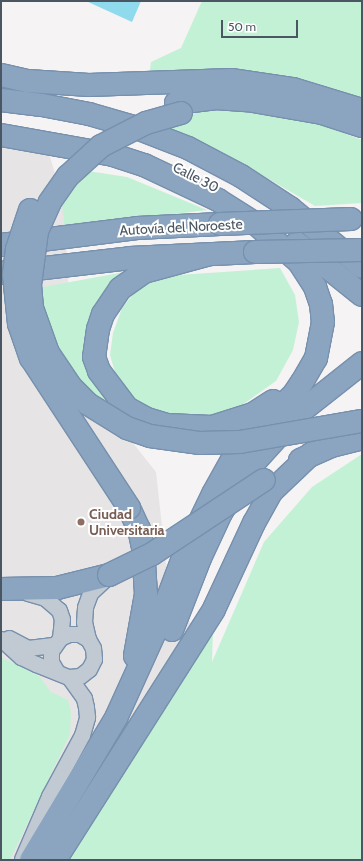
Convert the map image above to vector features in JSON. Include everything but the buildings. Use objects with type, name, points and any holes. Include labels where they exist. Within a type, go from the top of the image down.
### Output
[{"type":"highway","points":[[1,75],[40,82],[89,85],[231,80],[293,89],[362,110]]},
{"type":"highway","points":[[1,93],[42,104]]},
{"type":"highway","points":[[362,126],[322,113],[247,100],[214,98],[179,108],[146,123],[101,146],[68,176],[50,202],[38,231],[32,259],[30,285],[32,308],[48,353],[70,386],[88,404],[120,424],[150,436],[199,443],[240,442],[362,421]]},
{"type":"highway","name":"Calle 30","points":[[1,100],[42,104],[134,128],[188,148],[241,176],[290,208],[362,267]]},
{"type":"highway","points":[[24,860],[105,720],[137,652],[146,594],[143,548],[139,529],[129,508],[31,358],[19,324],[14,289],[16,261],[23,228],[37,194],[55,168],[84,140],[132,113],[179,108],[255,110],[320,122],[362,133]]},
{"type":"highway","name":"Calle 30","points":[[1,122],[51,129],[126,146],[178,167],[235,197],[283,232],[362,295]]},
{"type":"highway","points":[[1,135],[113,154],[183,182],[256,224],[290,251],[307,273],[321,304],[323,322],[316,358],[294,394],[238,449],[213,494],[186,550],[155,632],[116,718],[24,860]]},
{"type":"highway","points":[[113,154],[213,204],[252,228],[283,253],[298,272],[313,308],[313,337],[308,355],[295,378],[271,403],[253,414],[212,427],[167,425],[147,419],[127,408],[99,371],[94,356],[98,329],[111,301],[131,280],[158,267],[207,255]]},
{"type":"highway","name":"Autovía del Noroeste","points":[[1,246],[137,228],[356,220]]},
{"type":"highway","name":"Autovía del Noroeste","points":[[1,274],[130,258],[255,252],[362,250]]},
{"type":"highway","points":[[46,860],[133,714],[170,637],[200,558],[221,514],[250,467],[299,413],[362,363]]},
{"type":"highway","points":[[2,590],[57,588],[109,575],[152,554],[264,480],[312,454],[362,438]]},
{"type":"highway","points":[[55,860],[214,609],[254,524],[272,491],[312,454]]},
{"type":"street","points":[[1,639],[20,657],[63,675],[80,676],[91,664],[93,648],[88,639],[84,622],[85,607],[90,593],[109,575]]},
{"type":"street","points":[[2,590],[38,594],[53,602],[59,610],[62,619],[51,662],[84,698],[87,717],[82,735],[49,796],[24,860]]},
{"type":"street","points":[[1,632],[18,645],[28,648],[56,641],[69,634],[79,634],[88,639]]},
{"type":"shaded area","name":"Ciudad Universitaria","points":[[1,143],[48,150],[64,204],[72,354],[101,403],[156,472],[167,572],[211,669],[168,860],[1,860]]},
{"type":"green space","points":[[202,1],[360,1],[362,3],[362,103],[149,78],[151,62],[181,48]]},
{"type":"green space","points":[[205,110],[294,114],[362,140],[362,203],[315,206],[243,164],[157,125]]},
{"type":"green space","points":[[81,170],[127,177],[207,210],[65,228],[60,191]]},
{"type":"green space","points":[[280,268],[295,295],[299,322],[293,350],[276,381],[235,410],[200,419],[167,415],[141,404],[117,379],[110,355],[113,333],[122,308],[140,286],[164,276]]},
{"type":"green space","points":[[141,269],[90,340],[139,419],[101,403],[62,368],[43,325],[43,287]]},
{"type":"green space","points":[[362,454],[362,860],[68,860],[213,628],[212,662],[264,542],[312,487]]},
{"type":"green space","points":[[1,657],[39,676],[51,692],[68,700],[71,712],[70,734],[10,860],[1,860]]},
{"type":"water","points":[[86,1],[141,1],[132,22]]},
{"type":"place","name":"Ciudad Universitaria","points":[[81,522]]}]
